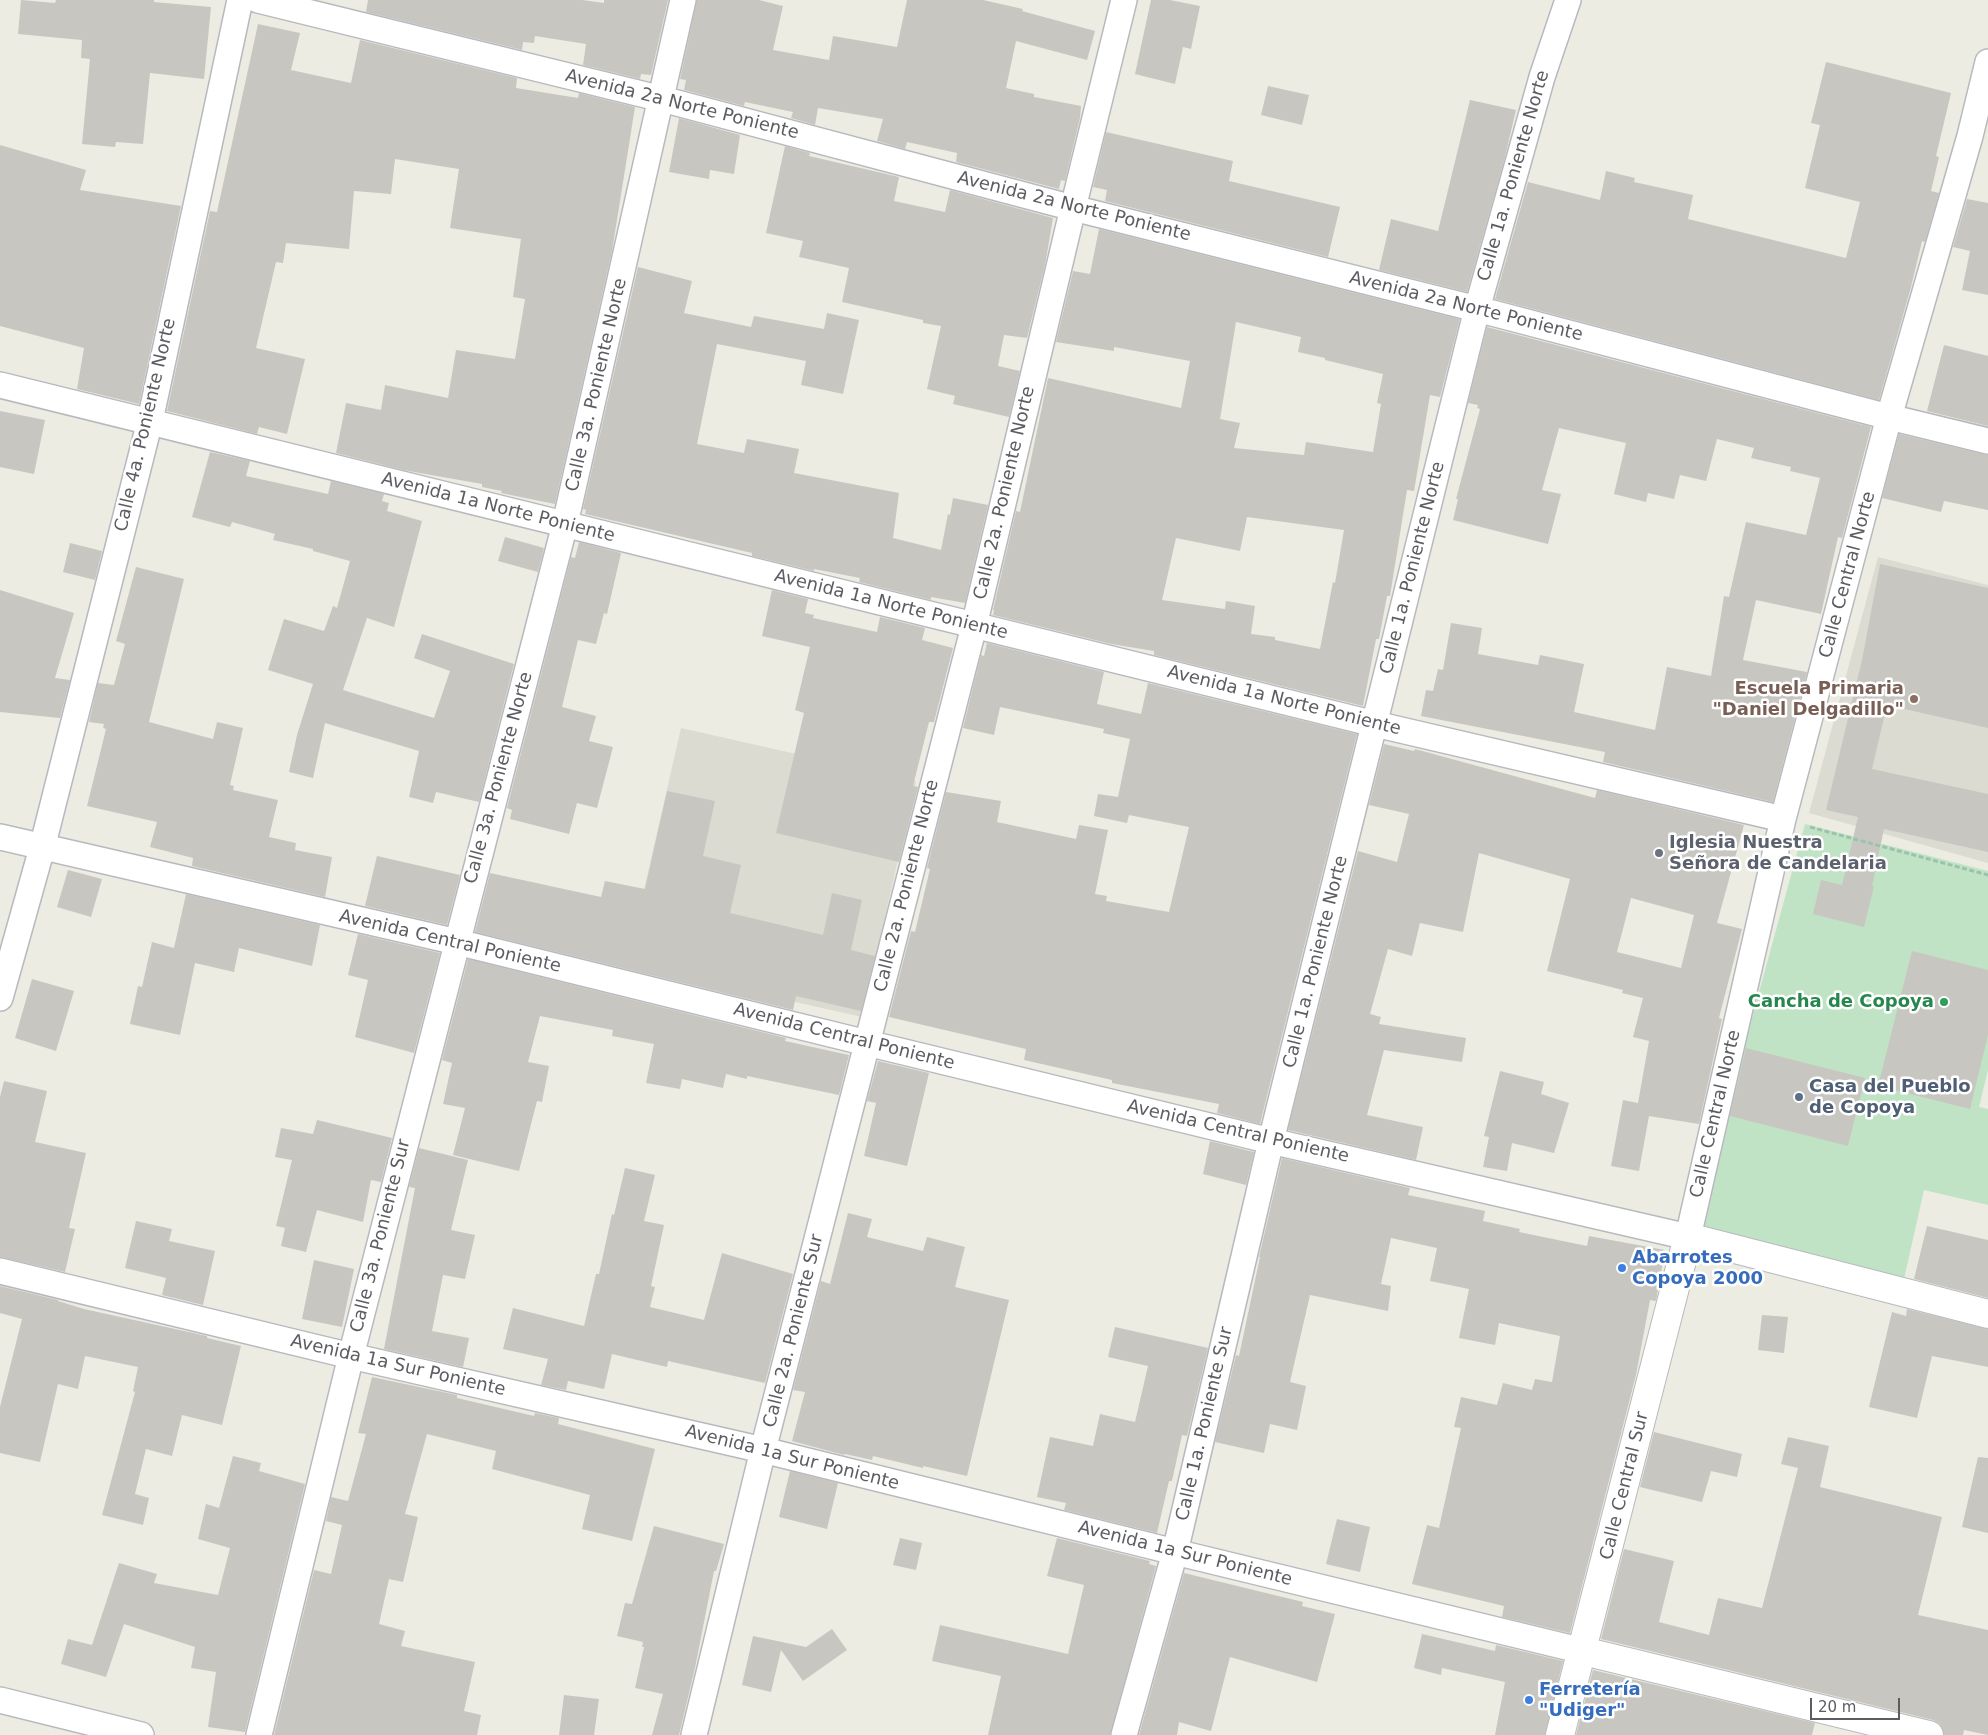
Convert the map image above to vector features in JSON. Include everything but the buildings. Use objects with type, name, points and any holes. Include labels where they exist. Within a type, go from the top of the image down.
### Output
[{"type":"street","name":"Calle 4a. Poniente Norte","points":[[0,998],[42,848],[150,421],[240,0]]},
{"type":"street","name":"Avenida 2a Norte Poniente","points":[[258,0],[662,99],[1072,208],[1477,309],[1889,417],[1988,441]]},
{"type":"street","name":"Calle 3a. Poniente Norte","points":[[457,942],[565,524],[683,0]]},
{"type":"street","name":"Calle 2a. Poniente Norte","points":[[867,1044],[974,626],[1072,208],[1124,0]]},
{"type":"street","name":"Calle 1a. Poniente Norte","points":[[1271,1141],[1477,309],[1542,77],[1568,0]]},
{"type":"street","name":"Calle Central Norte","points":[[1688,1237],[1783,819],[1889,417],[1970,136],[1988,62]]},
{"type":"street","name":"Avenida 1a Norte Poniente","points":[[0,385],[1375,724],[1783,819]]},
{"type":"street","name":"Avenida Central Poniente","points":[[0,837],[457,942],[867,1044],[1271,1141],[1688,1237]]},
{"type":"street","name":"Calle 3a. Poniente Sur","points":[[259,1735],[351,1356],[457,942]]},
{"type":"street","name":"Calle 2a. Poniente Sur","points":[[694,1735],[867,1044]]},
{"type":"street","name":"Calle 1a. Poniente Sur","points":[[1124,1735],[1175,1552],[1271,1141]]},
{"type":"street","points":[[1688,1237],[1988,1314]]},
{"type":"street","name":"Calle Central Sur","points":[[1560,1735],[1688,1237]]},
{"type":"street","name":"Avenida 1a Sur Poniente","points":[[0,1271],[351,1356],[764,1450],[1583,1651]]},
{"type":"street","points":[[1583,1651],[1929,1735]]},
{"type":"street","points":[[0,1700],[141,1735]]},
{"type":"path","points":[[1783,819],[1988,875]]},
{"type":"shaded area","name":"Escuela Primaria \"Daniel Delgadillo\"","points":[[1878,557],[1988,585],[1988,863],[1809,813]]},
{"type":"shaded area","points":[[681,728],[916,781],[862,1017],[627,964]]},
{"type":"green space","points":[[1805,824],[1988,871],[1988,1070],[1979,1107],[1988,1109],[1988,1205],[1924,1190],[1904,1279],[1694,1230]]},
{"type":"place","name":"Escuela Primaria \"Daniel Delgadillo\"","points":[[1914,699]]},
{"type":"place","name":"Iglesia Nuestra Señora de Candelaria","points":[[1659,853]]},
{"type":"place","name":"Cancha de Copoya","points":[[1944,1002]]},
{"type":"place","name":"Casa del Pueblo de Copoya","points":[[1799,1097]]},
{"type":"place","name":"Abarrotes Copoya 2000","points":[[1622,1268]]},
{"type":"place","name":"Ferretería \"Udiger\"","points":[[1529,1700]]}]
